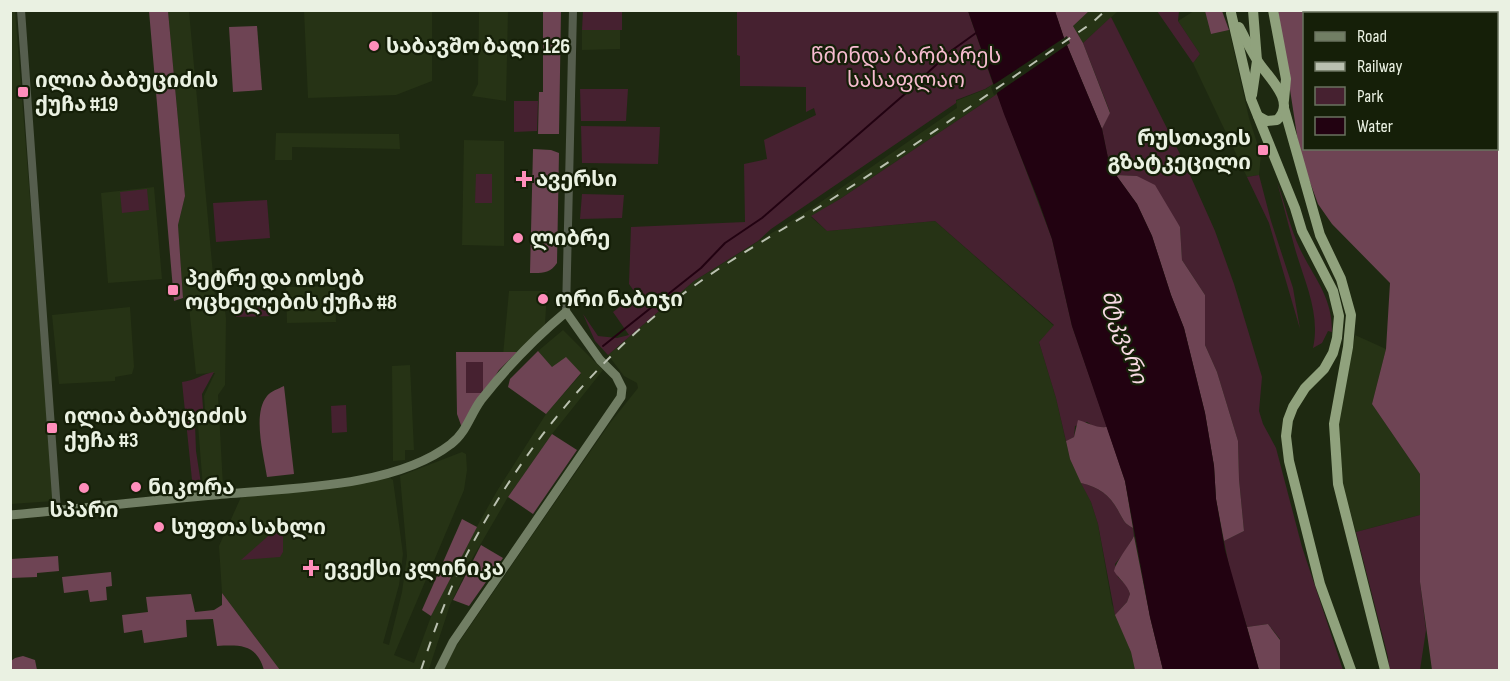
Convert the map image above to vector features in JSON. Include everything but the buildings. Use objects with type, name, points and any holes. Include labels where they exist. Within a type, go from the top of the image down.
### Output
[{"type":"highway","points":[[1252,94],[1257,61],[1253,10]]},
{"type":"highway","points":[[1258,116],[1264,121],[1277,120],[1284,107],[1286,79],[1273,10]]},
{"type":"highway","points":[[1231,12],[1257,61],[1277,87],[1320,235],[1341,279],[1351,315],[1348,347],[1334,424],[1336,460],[1341,495],[1384,670]]},
{"type":"highway","points":[[1231,12],[1258,116],[1302,231],[1333,291],[1339,316],[1333,353],[1324,369],[1305,388],[1293,406],[1286,436],[1289,461],[1320,584],[1350,670]]},
{"type":"highway","points":[[1252,94],[1265,82],[1277,87]]},
{"type":"main road","points":[[10,515],[332,484],[395,472],[440,451],[463,435],[478,404],[495,382],[566,312],[600,360],[616,376],[622,388],[621,397],[470,616],[439,670]]},
{"type":"street","points":[[21,10],[57,511]]},
{"type":"street","points":[[566,312],[573,10]]},
{"type":"shaded area","points":[[15,10],[54,501],[11,504],[10,11]]},
{"type":"shaded area","points":[[149,11],[168,11],[185,196],[178,225],[183,298],[174,301]]},
{"type":"shaded area","points":[[168,11],[189,11],[215,296],[224,300],[226,319],[225,385],[218,395],[223,486],[203,488],[198,425],[206,424],[204,396],[215,373],[196,374],[189,306],[183,298],[178,225],[185,196]]},
{"type":"shaded area","name":"საბავშო ბაღი 126","points":[[304,11],[432,11],[432,81],[396,95],[308,98]]},
{"type":"shaded area","points":[[479,11],[508,11],[506,101],[472,96],[478,84]]},
{"type":"shaded area","points":[[543,11],[561,11],[559,134],[538,134],[539,92],[543,92]]},
{"type":"shaded area","points":[[1055,11],[1089,11],[1073,26],[1083,43],[1110,113],[1102,129],[1064,38]]},
{"type":"shaded area","points":[[1089,11],[1118,11],[1083,43],[1073,26]]},
{"type":"shaded area","points":[[1194,11],[1205,11],[1211,34],[1229,30],[1249,118],[1261,155],[1259,175],[1247,177],[1193,63],[1200,54],[1178,21]]},
{"type":"shaded area","points":[[1205,11],[1222,11],[1229,30],[1211,34]]},
{"type":"shaded area","points":[[1278,11],[1499,11],[1499,670],[1432,670],[1420,582],[1420,474],[1372,404],[1386,349],[1390,283],[1332,224],[1318,204],[1300,155]]},
{"type":"shaded area","points":[[257,26],[262,90],[233,92],[229,27]]},
{"type":"shaded area","points":[[582,30],[620,30],[620,49],[582,50]]},
{"type":"shaded area","points":[[993,84],[997,94],[811,217],[827,231],[935,221],[1054,326],[1039,342],[1056,398],[1070,459],[1091,502],[1098,524],[1112,604],[1131,652],[1135,670],[444,670],[455,648],[545,517],[610,423],[638,388],[637,383],[624,376],[608,355],[694,281],[809,210],[957,108],[956,101]]},
{"type":"shaded area","points":[[276,133],[399,134],[400,149],[292,147],[292,160],[275,160]]},
{"type":"shaded area","points":[[464,140],[504,141],[504,246],[462,245]]},
{"type":"shaded area","points":[[533,149],[559,153],[557,263],[548,271],[538,273],[530,273]]},
{"type":"shaded area","points":[[1116,175],[1137,176],[1155,185],[1180,227],[1182,260],[1205,295],[1205,345],[1217,372],[1238,441],[1244,531],[1224,541],[1205,413],[1184,328],[1152,236],[1137,204]]},
{"type":"shaded area","points":[[154,187],[162,279],[108,283],[101,193]]},
{"type":"shaded area","points":[[335,286],[336,322],[287,323],[286,287]]},
{"type":"shaded area","points":[[509,291],[547,291],[545,324],[513,360],[503,355]]},
{"type":"shaded area","points":[[130,307],[134,367],[132,374],[115,377],[115,381],[59,384],[52,315]]},
{"type":"shaded area","name":"ევექსი კლინიკა","points":[[563,330],[603,370],[552,434],[508,497],[472,559],[450,605],[429,669],[432,670],[280,670],[222,593],[219,546],[241,497],[390,478],[393,480],[403,554],[399,585],[383,643],[389,645],[402,592],[407,556],[400,476],[462,452],[466,454],[467,470],[464,490],[394,655],[414,663],[433,611],[497,491],[546,414],[581,374],[552,367],[538,351]]},
{"type":"shaded area","points":[[1355,335],[1386,349],[1372,404],[1420,474],[1420,515],[1356,532],[1343,485],[1338,425]]},
{"type":"shaded area","points":[[538,351],[552,367],[566,357],[581,373],[546,414],[508,387],[510,379]]},
{"type":"shaded area","points":[[456,352],[517,352],[499,370],[462,428],[457,414]],"holes":[[[466,362],[483,362],[483,393],[466,393]]]},
{"type":"shaded area","points":[[410,365],[414,450],[405,450],[405,460],[393,461],[392,366]]},
{"type":"shaded area","points":[[284,386],[294,474],[267,477],[260,435],[260,413],[267,396]]},
{"type":"shaded area","points":[[1078,420],[1095,426],[1107,427],[1125,481],[1133,528],[1125,522],[1113,502],[1105,494],[1081,483],[1070,459],[1066,441],[1074,437]]},
{"type":"shaded area","points":[[552,434],[577,450],[533,514],[508,497]]},
{"type":"shaded area","points":[[462,519],[477,527],[431,616],[422,610]]},
{"type":"shaded area","points":[[1134,536],[1163,670],[1135,670],[1131,652],[1115,615],[1127,602],[1130,594],[1114,571]]},
{"type":"shaded area","points":[[481,545],[503,558],[469,606],[453,600]]},
{"type":"shaded area","points":[[58,556],[59,571],[37,573],[37,577],[11,578],[11,559]]},
{"type":"shaded area","points":[[111,572],[112,586],[106,587],[107,600],[90,602],[88,590],[64,593],[62,577]]},
{"type":"shaded area","points":[[222,593],[280,670],[264,670],[257,655],[246,648],[217,646],[213,619],[186,620],[187,637],[144,643],[142,630],[124,633],[122,615],[148,612],[146,597],[191,594],[195,612],[214,610],[222,605]]},
{"type":"shaded area","points":[[1268,624],[1280,640],[1280,670],[1259,670],[1247,627]]},
{"type":"shaded area","points":[[23,656],[35,660],[37,670],[11,670],[11,661]]},
{"type":"green space","points":[[583,10],[622,11],[622,30],[582,30]]},
{"type":"green space","name":"წმინდა ბარბარეს სასაფლაო","points":[[737,11],[968,11],[993,84],[956,100],[956,103],[771,229],[758,241],[694,281],[608,355],[595,341],[583,314],[598,336],[617,338],[629,335],[613,312],[636,294],[629,284],[631,227],[745,222],[744,164],[767,159],[764,140],[816,115],[814,108],[806,112],[806,87],[740,86]]},
{"type":"green space","points":[[1157,11],[1179,11],[1178,21],[1200,54],[1193,63]]},
{"type":"green space","points":[[1111,17],[1186,166],[1215,231],[1234,284],[1262,377],[1259,411],[1276,448],[1302,547],[1343,670],[1280,670],[1280,639],[1268,624],[1247,627],[1231,576],[1224,541],[1244,531],[1238,441],[1217,372],[1205,345],[1205,295],[1182,260],[1180,227],[1137,176],[1116,175],[1108,158],[1102,129],[1110,112],[1083,43]]},
{"type":"green space","points":[[580,89],[628,89],[626,121],[581,121]]},
{"type":"green space","points":[[997,94],[1052,239],[1072,326],[1107,427],[1096,428],[1087,422],[1075,426],[1074,437],[1066,441],[1039,342],[1054,325],[935,221],[827,231],[811,216]]},
{"type":"green space","points":[[514,101],[538,101],[537,131],[514,132]]},
{"type":"green space","points":[[581,126],[660,127],[658,164],[582,163]]},
{"type":"green space","points":[[476,174],[492,174],[492,203],[475,203]]},
{"type":"green space","points":[[1259,175],[1293,288],[1300,329],[1269,223],[1247,177]]},
{"type":"green space","points":[[1277,182],[1296,241],[1322,289],[1329,308],[1332,332],[1328,331],[1322,343],[1313,348],[1315,322],[1313,309]]},
{"type":"green space","points":[[147,189],[149,210],[122,213],[120,192]]},
{"type":"green space","points":[[582,194],[624,195],[622,218],[580,219]]},
{"type":"green space","points":[[267,200],[270,238],[216,242],[213,203]]},
{"type":"green space","points":[[274,298],[274,316],[236,317],[233,301]]},
{"type":"green space","points":[[466,362],[484,362],[483,393],[466,393]]},
{"type":"green space","points":[[214,372],[202,394],[204,422],[195,424],[201,484],[197,485],[192,480],[182,382]]},
{"type":"green space","points":[[346,405],[347,432],[332,433],[331,406]]},
{"type":"green space","points":[[1081,483],[1105,494],[1113,502],[1125,522],[1133,528],[1134,536],[1115,564],[1118,577],[1127,586],[1130,594],[1127,602],[1115,615],[1098,524],[1091,502]]},
{"type":"green space","points":[[1420,515],[1420,582],[1426,630],[1420,670],[1389,670],[1388,657],[1356,532]]},
{"type":"green space","points":[[283,523],[283,552],[280,557],[241,560]]},
{"type":"water","name":"მტკვარი","points":[[968,11],[1055,11],[1102,129],[1108,158],[1116,175],[1137,204],[1152,236],[1184,328],[1205,413],[1225,550],[1259,670],[1163,670],[1150,617],[1125,481],[1072,326],[1052,239],[1004,114]]},
{"type":"pier","points":[[1067,36],[1070,43],[994,95],[991,87],[993,85]]},
{"type":"waterway","points":[[603,346],[701,268],[725,243],[762,218],[951,51],[976,33]]},
{"type":"railway","points":[[421,670],[436,626],[467,554],[510,480],[562,410],[621,346],[653,317],[706,277],[910,148],[1092,23],[1106,10]]},
{"type":"place","name":"საბავშო ბაღი 126","points":[[374,46]]},
{"type":"place","name":"ილია ბაბუციძის ქუჩა #19","points":[[23,92]]},
{"type":"place","name":"რუსთავის გზატკეცილი","points":[[1263,150]]},
{"type":"place","name":"ავერსი","points":[[524,179]]},
{"type":"place","name":"ლიბრე","points":[[518,238]]},
{"type":"place","name":"პეტრე და იოსებ ოცხელების ქუჩა #8","points":[[173,290]]},
{"type":"place","name":"ორი ნაბიჯი","points":[[543,299]]},
{"type":"place","name":"ილია ბაბუციძის ქუჩა #3","points":[[52,428]]},
{"type":"place","name":"ნიკორა","points":[[136,487]]},
{"type":"place","name":"სპარი","points":[[84,488]]},
{"type":"place","name":"სუფთა სახლი","points":[[159,527]]},
{"type":"place","name":"ევექსი კლინიკა","points":[[311,568]]}]
